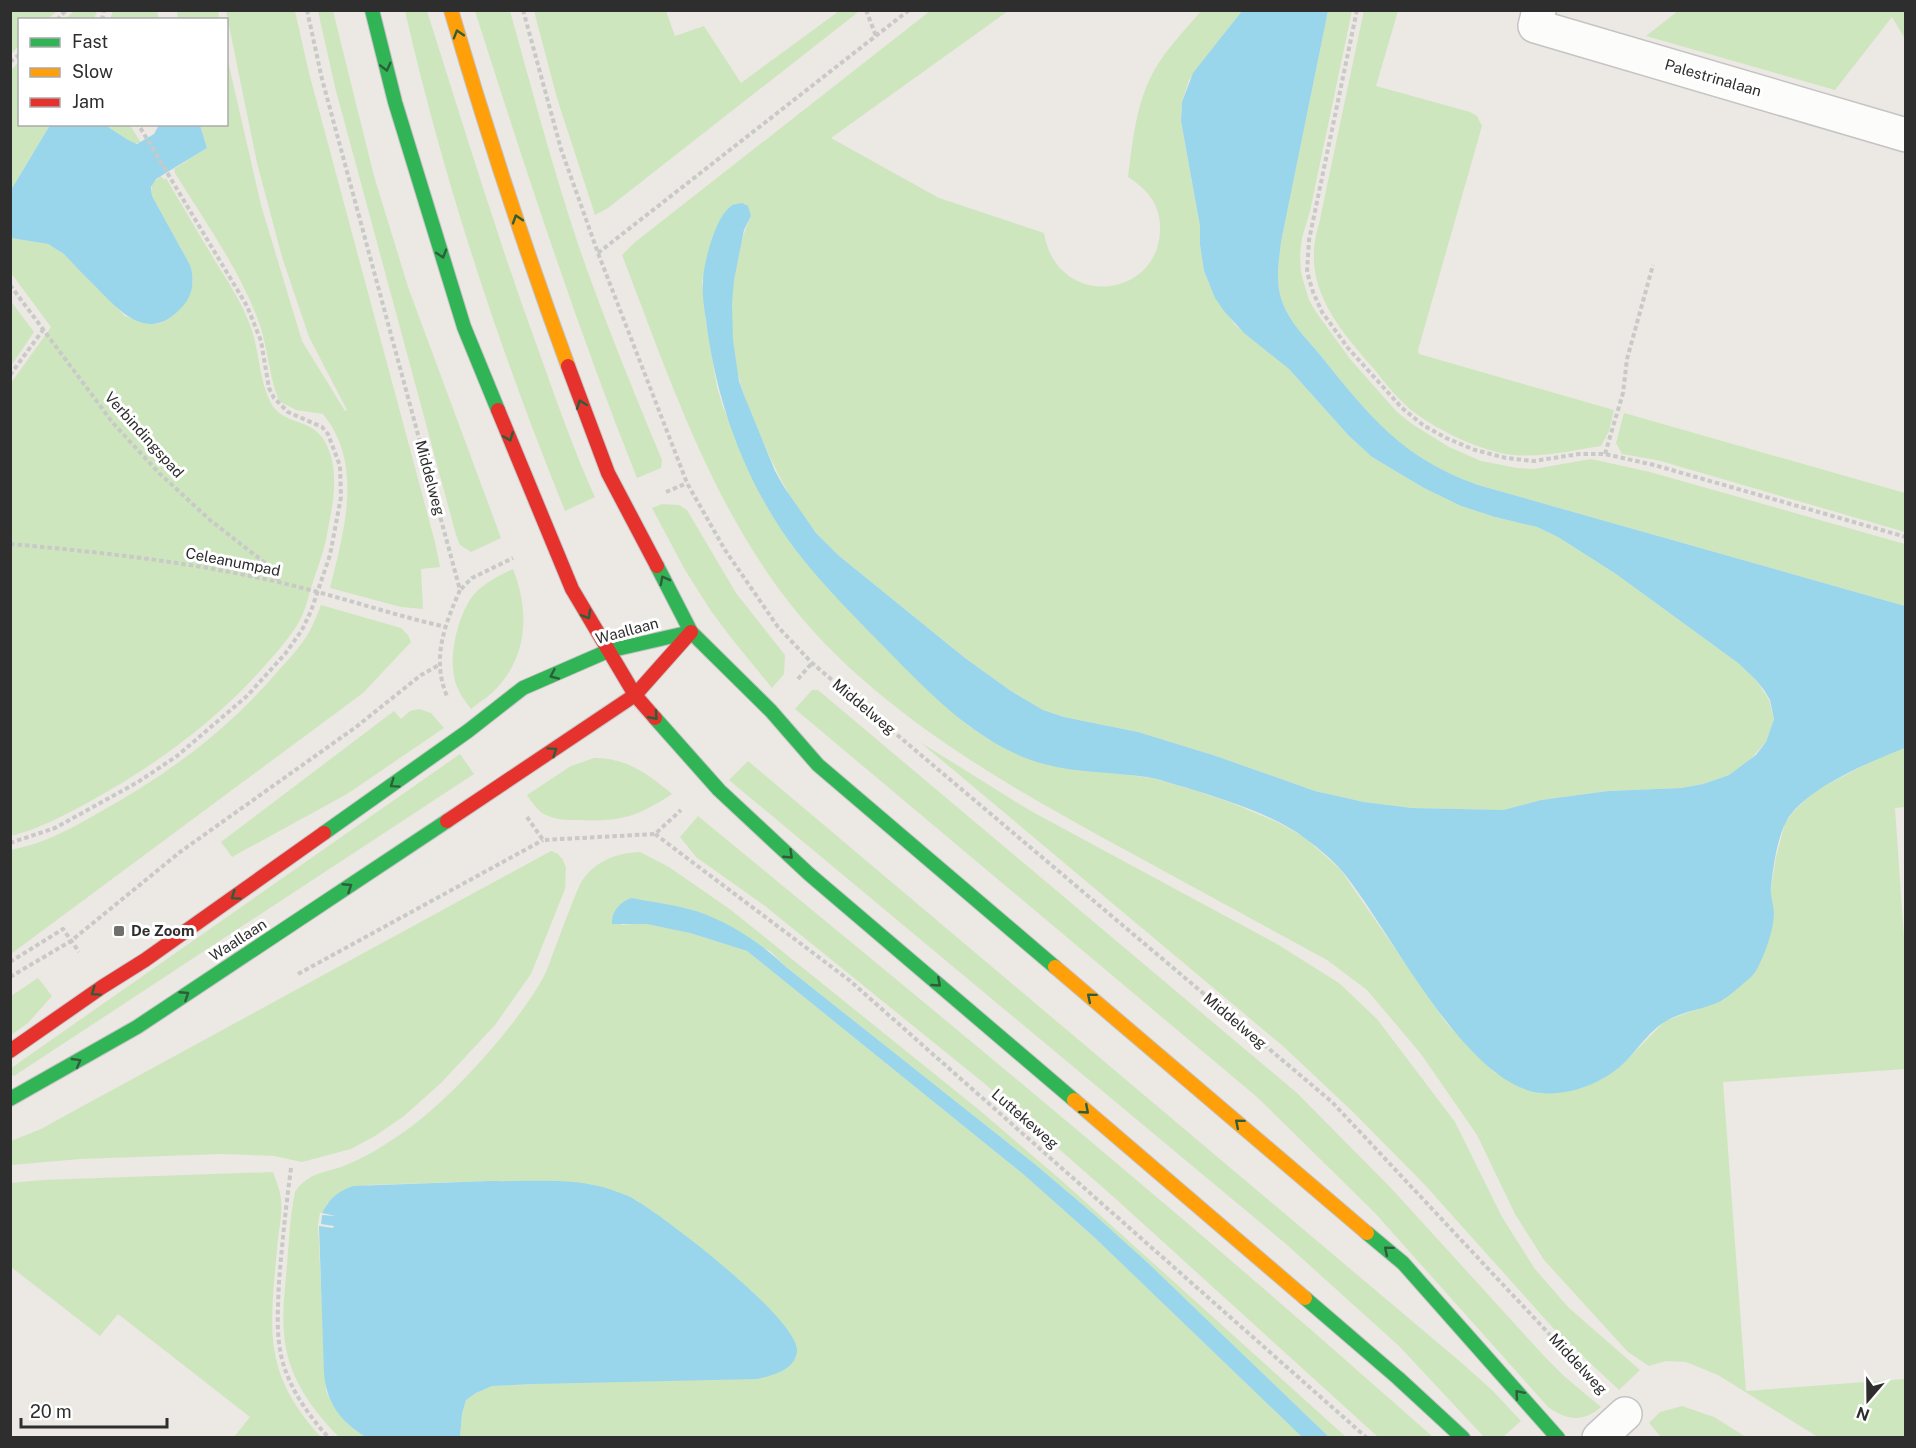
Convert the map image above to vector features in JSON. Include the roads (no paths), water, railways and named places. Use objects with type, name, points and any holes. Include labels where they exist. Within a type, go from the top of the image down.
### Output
[{"type":"main road","points":[[372,10],[395,102],[464,327],[572,589],[635,695],[719,790],[809,874],[1398,1378],[1463,1437]]},
{"type":"main road","points":[[451,10],[478,101],[536,276],[608,473],[691,632],[771,711],[818,765],[1403,1263],[1558,1437]]},
{"type":"main road","name":"Waallaan","points":[[10,1052],[102,987],[145,960],[468,731],[523,688],[608,651],[691,632]]},
{"type":"main road","name":"Waallaan","points":[[10,1099],[137,1027],[505,784],[635,695],[691,632]]},
{"type":"street","name":"Palestrinalaan","points":[[1539,10],[1535,26],[1905,135]]},
{"type":"street","points":[[1599,1437],[1625,1414]]},
{"type":"water","points":[[1242,11],[1328,11],[1281,242],[1278,272],[1280,294],[1285,309],[1299,330],[1372,417],[1389,433],[1428,462],[1478,485],[1905,606],[1905,748],[1857,768],[1822,788],[1807,798],[1786,822],[1778,845],[1773,871],[1772,928],[1766,950],[1755,972],[1721,1001],[1662,1023],[1619,1068],[1598,1081],[1576,1090],[1541,1093],[1512,1083],[1484,1063],[1430,1000],[1342,871],[1320,850],[1293,830],[1247,808],[1157,779],[1044,764],[1000,746],[961,720],[925,688],[854,616],[795,549],[761,497],[725,411],[717,381],[703,301],[703,275],[717,225],[732,205],[742,203],[748,206],[751,216],[744,230],[734,280],[732,304],[733,340],[739,381],[775,471],[784,487],[816,533],[838,555],[965,658],[1011,691],[1043,710],[1064,717],[1138,732],[1213,755],[1315,791],[1364,802],[1412,808],[1503,810],[1541,800],[1608,791],[1681,788],[1703,784],[1729,775],[1756,755],[1766,742],[1774,719],[1770,700],[1764,690],[1738,663],[1616,574],[1558,537],[1537,527],[1461,506],[1424,488],[1372,457],[1349,436],[1289,369],[1244,333],[1215,298],[1204,271],[1200,226],[1181,121],[1182,102],[1193,73]]},
{"type":"water","points":[[49,126],[107,126],[137,144],[154,134],[158,126],[200,126],[207,148],[156,179],[151,187],[152,196],[190,265],[192,288],[185,303],[169,318],[158,323],[147,324],[126,315],[64,254],[48,244],[11,238],[11,190]]},
{"type":"water","points":[[632,898],[696,911],[732,927],[766,950],[1036,1165],[1096,1216],[1329,1437],[1302,1437],[1095,1238],[1023,1174],[747,951],[690,933],[647,924],[612,924],[613,915],[618,907]]},
{"type":"water","points":[[490,1181],[583,1183],[612,1190],[634,1199],[675,1227],[756,1295],[792,1337],[797,1352],[792,1364],[782,1371],[758,1379],[492,1386],[466,1400],[460,1437],[366,1437],[349,1425],[337,1411],[326,1385],[319,1226],[333,1228],[334,1226],[321,1224],[322,1215],[336,1216],[322,1213],[334,1196],[353,1186]]},
{"type":"place","name":"De Zoom","points":[[119,931]]}]
